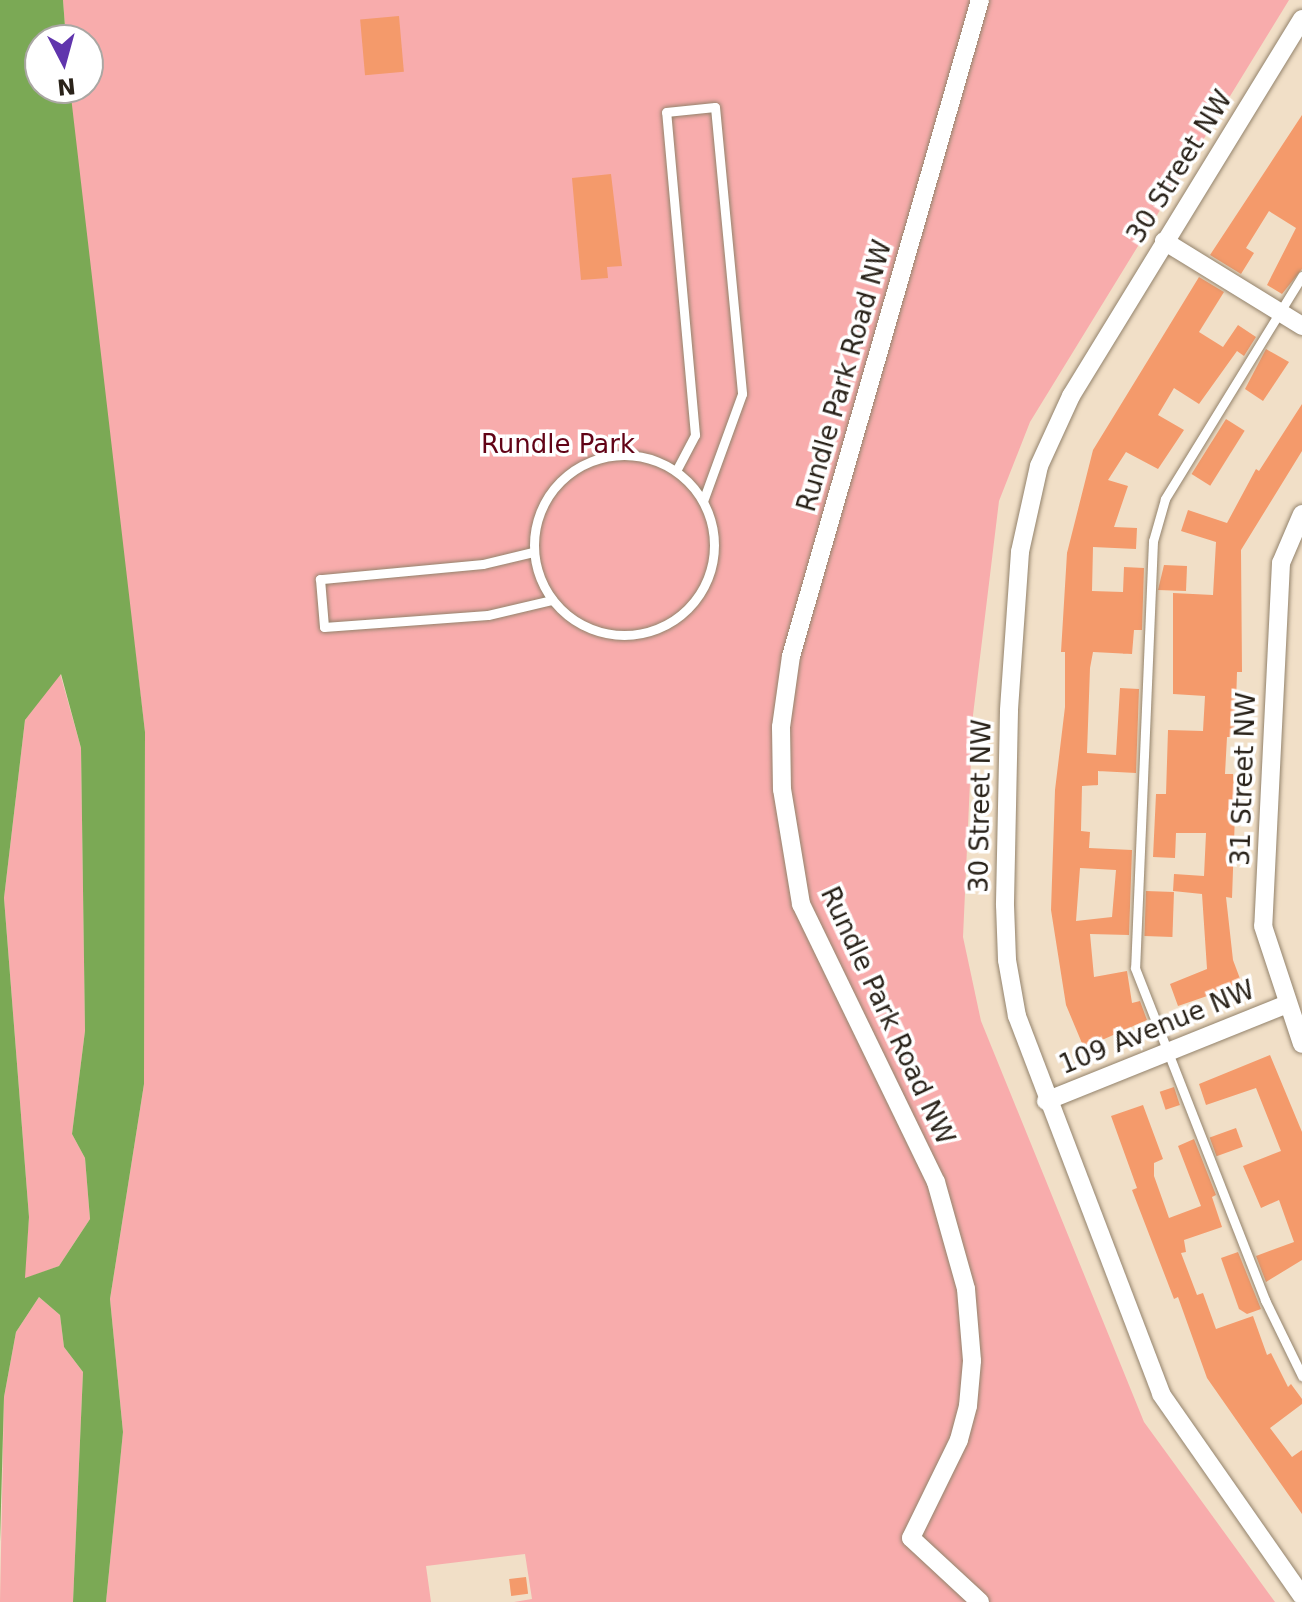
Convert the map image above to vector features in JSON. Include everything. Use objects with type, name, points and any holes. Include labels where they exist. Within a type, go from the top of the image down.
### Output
[{"type":"street","name":"Rundle Park Road NW","points":[[980,0],[791,656],[781,727],[782,789],[801,904],[936,1182],[966,1289],[972,1361],[968,1406],[959,1440],[911,1538],[980,1602]]},
{"type":"street","name":"30 Street NW","points":[[1302,19],[1059,418],[1039,466],[1025,521],[1009,711],[1007,960],[1017,1016],[1046,1101],[1161,1394],[1302,1596]]},
{"type":"street","points":[[1164,241],[1302,326]]},
{"type":"street","name":"31 Street NW","points":[[1302,514],[1281,563],[1263,926],[1302,1044]]},
{"type":"street","name":"109 Avenue NW","points":[[1046,1101],[1166,1049],[1287,1004]]},
{"type":"lane","points":[[676,471],[695,435],[666,112],[715,107],[742,394],[703,501]]},
{"type":"lane","points":[[1302,276],[1165,499],[1153,541],[1135,968],[1265,1300],[1302,1376]]},
{"type":"lane","points":[[611,455],[639,456],[676,471],[703,501],[714,532],[709,578],[697,600],[672,622],[646,633],[615,635],[578,624],[552,600],[533,552],[545,499],[578,467],[611,455]]},
{"type":"lane","points":[[533,552],[483,564],[320,579],[324,627],[488,615],[552,600]]},
{"type":"green space","name":"Rundle Park","points":[[63,0],[1289,0],[1030,422],[999,501],[973,715],[963,937],[981,1021],[1144,1422],[1275,1602],[514,1602],[532,1599],[525,1554],[426,1566],[431,1602],[106,1602],[123,1432],[110,1299],[144,1084],[145,732],[77,177],[71,104],[104,104],[104,24],[65,24]]},
{"type":"green space","points":[[60,673],[81,748],[85,1031],[72,1134],[85,1158],[90,1219],[59,1266],[24,1279],[29,1217],[4,898],[25,720]]},
{"type":"green space","points":[[39,1297],[60,1315],[64,1347],[83,1372],[73,1602],[0,1602],[4,1397],[16,1332]]},
{"type":"shaded area","points":[[0,0],[63,0],[65,24],[24,24],[24,104],[72,104],[145,732],[144,1084],[110,1299],[123,1432],[106,1602],[73,1602],[83,1372],[64,1347],[60,1315],[39,1297],[16,1332],[4,1397],[0,1542]],"holes":[[[61,674],[81,748],[85,1031],[72,1134],[85,1158],[90,1219],[59,1266],[25,1278],[29,1217],[4,898],[25,720]]]},
{"type":"building","points":[[399,16],[404,72],[365,75],[360,19]]},
{"type":"building","points":[[1302,115],[1302,269],[1282,294],[1267,285],[1296,228],[1269,211],[1246,248],[1254,253],[1241,274],[1210,255]]},
{"type":"building","points":[[611,174],[622,266],[607,267],[608,278],[581,280],[572,178]]},
{"type":"building","points":[[1199,277],[1224,292],[1199,332],[1223,347],[1238,325],[1256,337],[1244,356],[1237,351],[1199,404],[1174,388],[1158,415],[1184,430],[1158,469],[1126,452],[1108,480],[1128,486],[1114,527],[1137,528],[1136,549],[1093,547],[1092,591],[1123,592],[1124,567],[1144,568],[1142,630],[1134,630],[1132,654],[1093,652],[1090,668],[1087,753],[1116,755],[1120,688],[1139,689],[1136,773],[1098,771],[1098,785],[1082,786],[1081,831],[1090,832],[1089,848],[1132,850],[1129,935],[1090,934],[1094,977],[1127,971],[1132,1003],[1140,1001],[1147,1020],[1084,1048],[1066,1005],[1051,910],[1055,790],[1065,707],[1065,652],[1061,652],[1067,553],[1093,450]],"holes":[[[1080,868],[1116,870],[1112,917],[1076,921]]]},
{"type":"building","points":[[1266,349],[1289,362],[1263,401],[1245,389]]},
{"type":"building","points":[[1302,404],[1302,451],[1241,550],[1242,672],[1237,672],[1235,737],[1227,737],[1225,774],[1233,774],[1235,814],[1232,898],[1226,897],[1233,960],[1242,984],[1178,1006],[1170,984],[1207,969],[1202,894],[1173,891],[1174,874],[1204,876],[1206,833],[1176,833],[1175,858],[1153,857],[1156,794],[1166,794],[1168,730],[1203,731],[1205,696],[1173,694],[1173,593],[1213,595],[1216,542],[1181,531],[1188,510],[1227,523],[1256,469],[1259,471]]},
{"type":"building","points":[[1226,419],[1245,431],[1210,486],[1192,474]]},
{"type":"building","points":[[1164,565],[1187,566],[1186,591],[1158,590]]},
{"type":"building","points":[[1146,891],[1174,892],[1172,937],[1144,936]]},
{"type":"building","points":[[1270,1055],[1302,1132],[1302,1260],[1266,1282],[1256,1256],[1294,1242],[1279,1200],[1261,1208],[1243,1166],[1281,1151],[1256,1088],[1206,1105],[1199,1084]]},
{"type":"building","points":[[1174,1087],[1180,1105],[1166,1110],[1160,1092]]},
{"type":"building","points":[[1143,1105],[1163,1159],[1154,1163],[1154,1176],[1169,1218],[1201,1206],[1178,1146],[1194,1139],[1216,1195],[1212,1197],[1222,1227],[1184,1240],[1186,1252],[1181,1253],[1197,1295],[1203,1293],[1216,1329],[1253,1316],[1267,1355],[1271,1353],[1288,1387],[1291,1384],[1302,1399],[1302,1404],[1270,1428],[1292,1457],[1302,1450],[1302,1514],[1207,1378],[1178,1297],[1174,1299],[1132,1190],[1137,1188],[1111,1116]]},
{"type":"building","points":[[1236,1128],[1243,1147],[1217,1156],[1210,1138]]},
{"type":"building","points":[[1238,1252],[1261,1309],[1247,1314],[1239,1309],[1221,1258]]},
{"type":"building","points":[[526,1577],[528,1594],[511,1596],[509,1579]]}]
